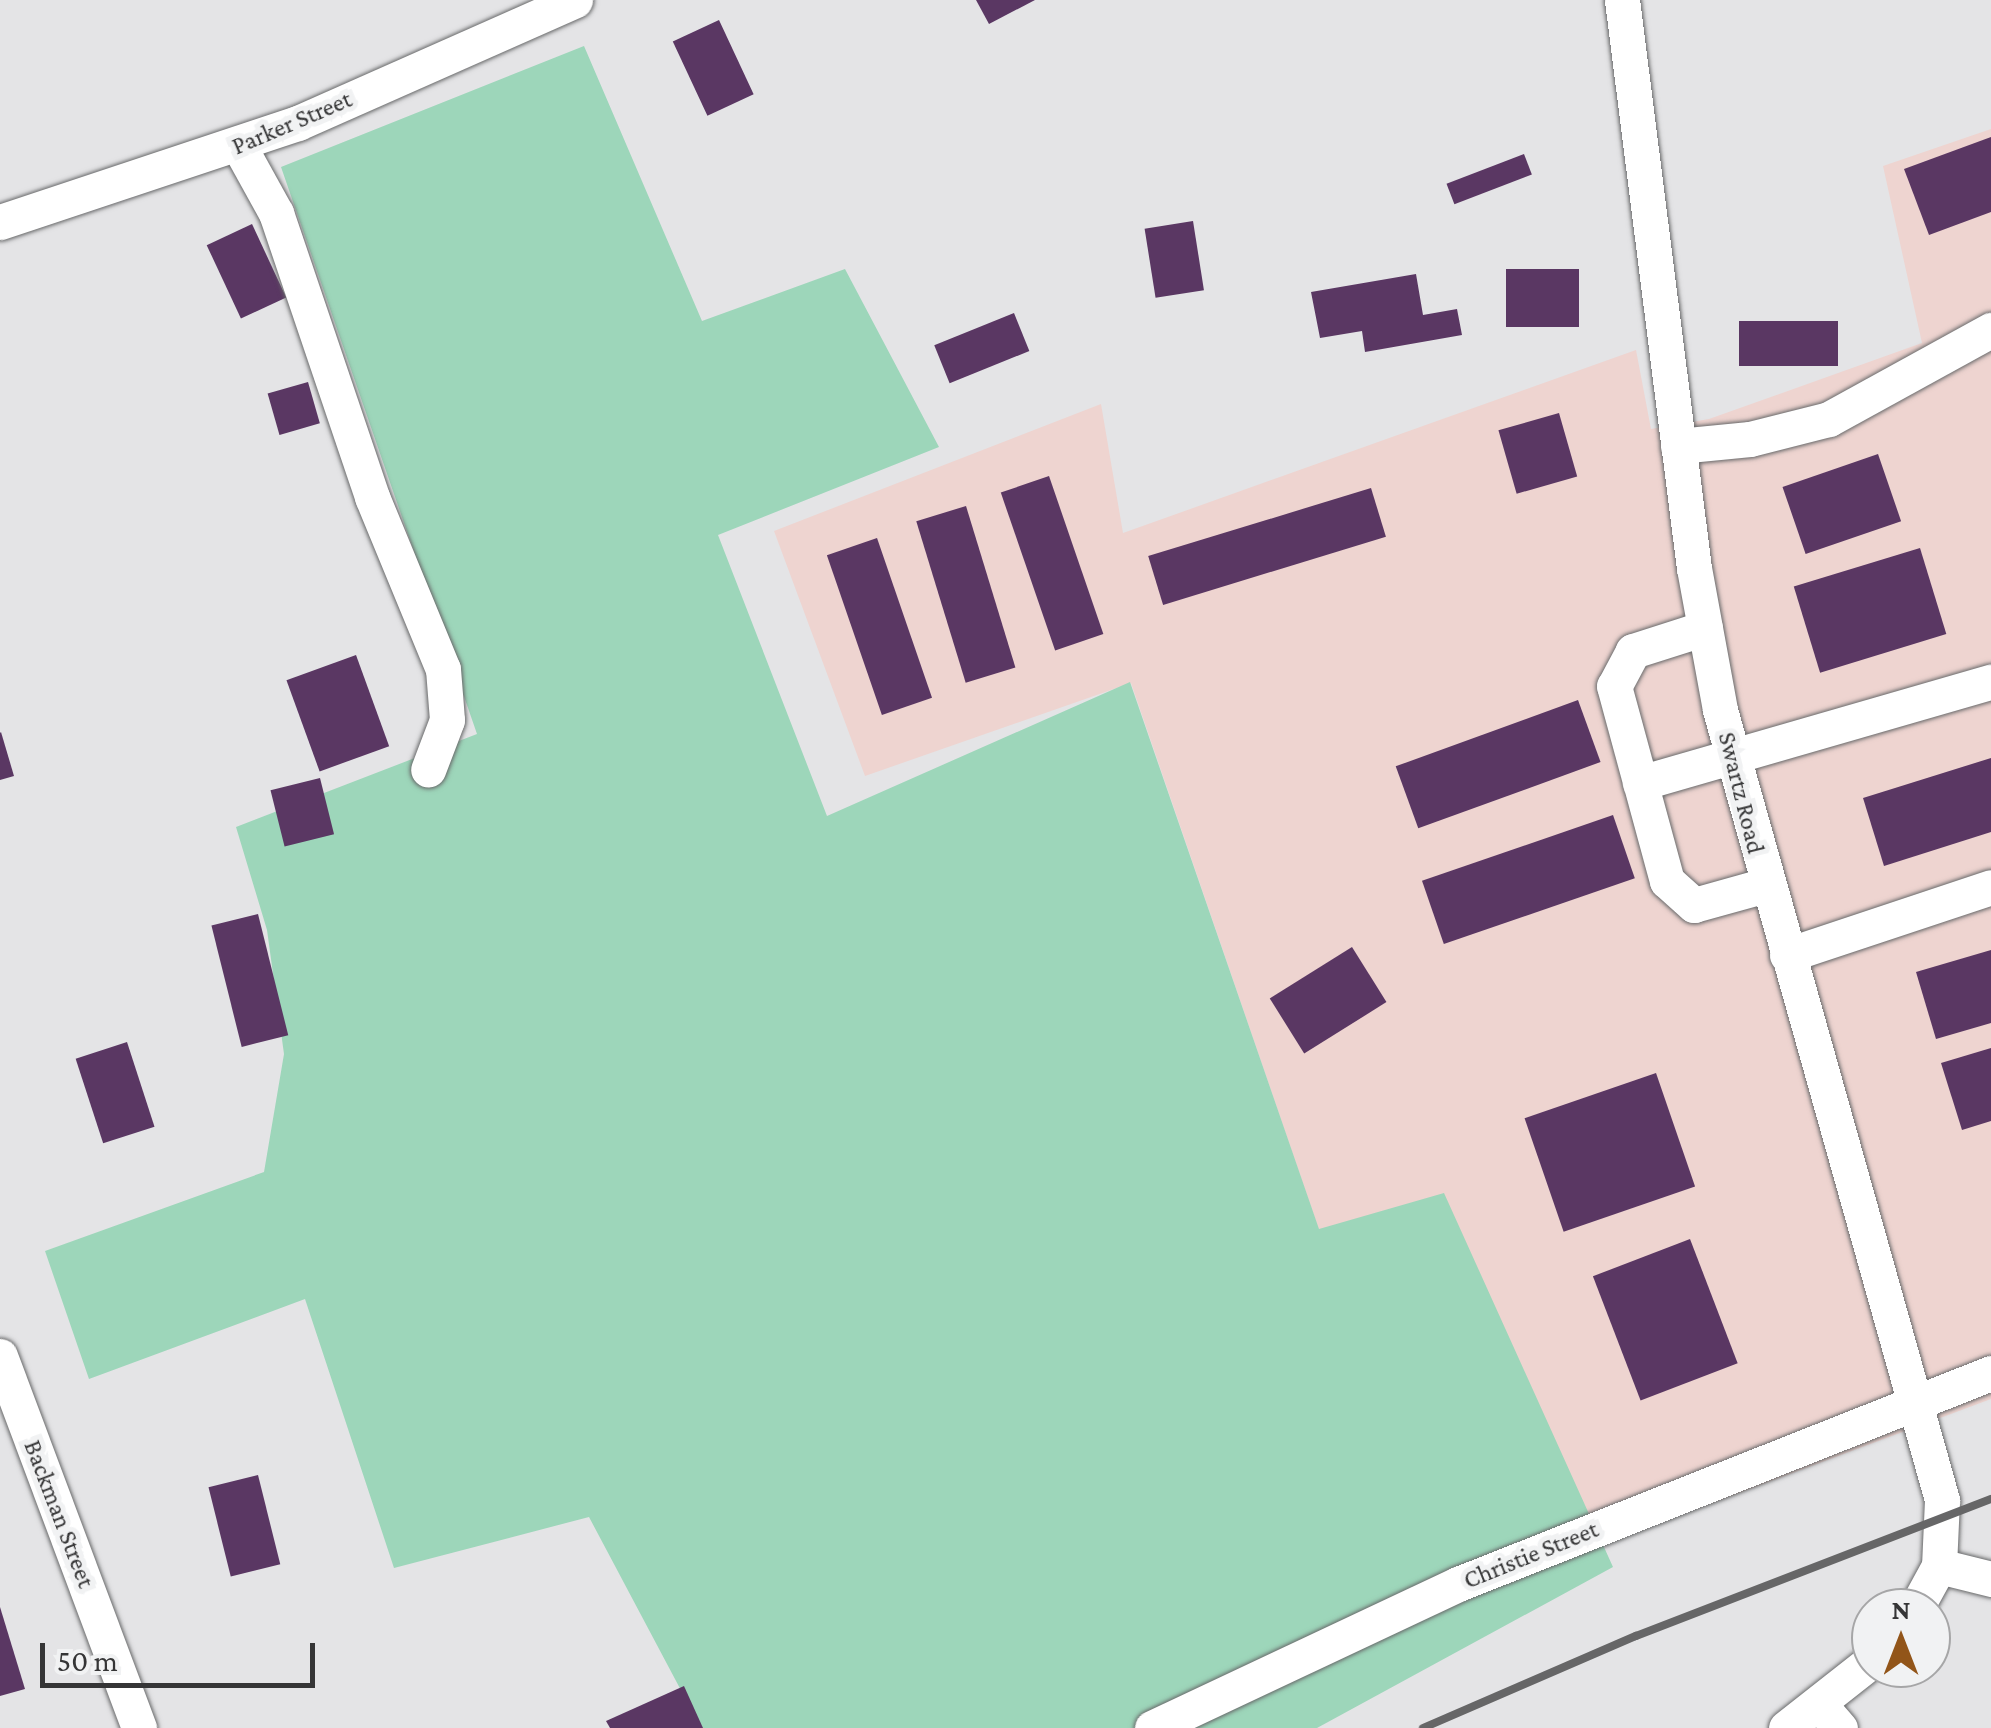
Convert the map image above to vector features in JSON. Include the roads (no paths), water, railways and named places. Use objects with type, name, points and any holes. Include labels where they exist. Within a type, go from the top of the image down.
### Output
[{"type":"street","name":"Parker Street","points":[[0,222],[239,146],[575,0]]},
{"type":"street","name":"Swartz Road","points":[[1622,0],[1705,628],[1732,760],[1766,885],[1918,1399],[1945,1516],[1939,1566]]},
{"type":"street","points":[[239,146],[276,213],[372,497],[443,669],[447,720],[428,770]]},
{"type":"street","points":[[1678,446],[1750,439],[1829,419],[1991,330]]},
{"type":"street","points":[[1705,628],[1633,651],[1614,686],[1667,881],[1694,905],[1766,885]]},
{"type":"street","points":[[1640,783],[1732,760],[1991,682]]},
{"type":"street","points":[[1787,955],[1991,887]]},
{"type":"street","name":"Backman Street","points":[[0,1356],[140,1728]]},
{"type":"street","name":"Christie Street","points":[[1152,1728],[1458,1584],[1991,1372]]},
{"type":"street","points":[[1927,1588],[1939,1566],[1991,1579]]},
{"type":"street","points":[[1786,1728],[1830,1716],[1851,1688]]},
{"type":"railway","points":[[1423,1728],[1636,1636],[1991,1499]]}]
